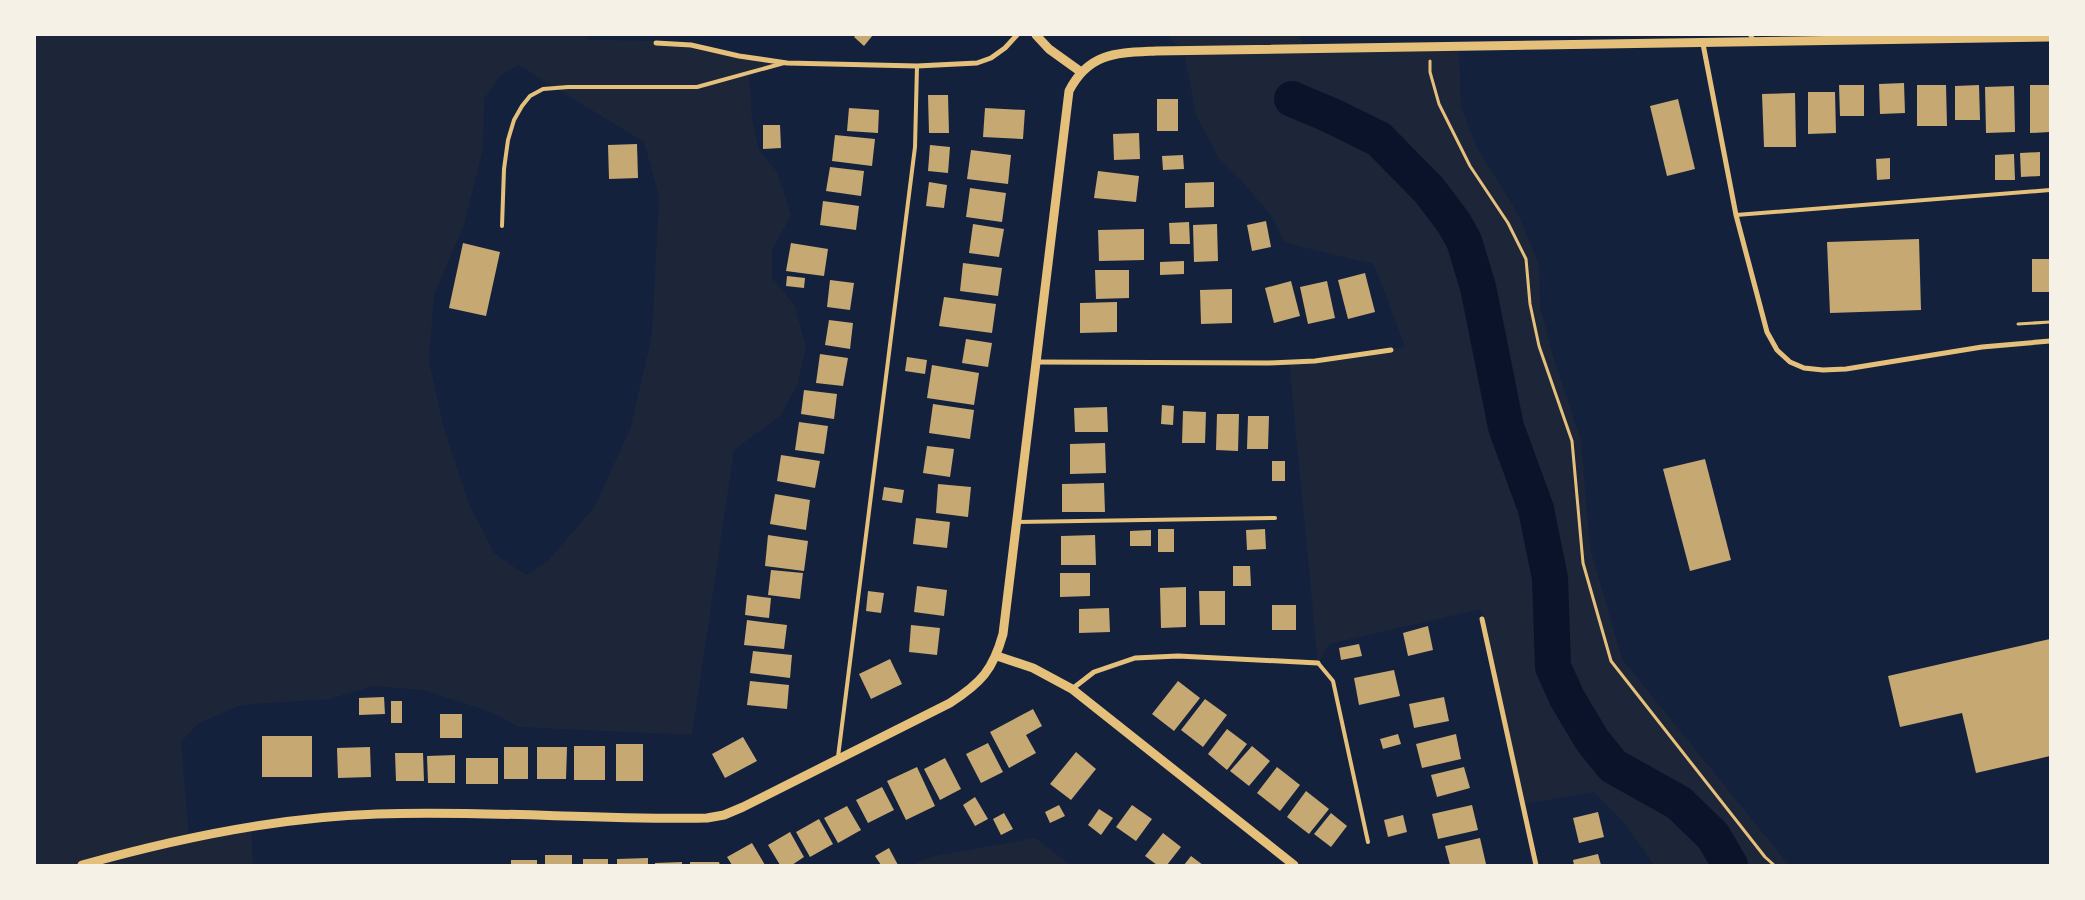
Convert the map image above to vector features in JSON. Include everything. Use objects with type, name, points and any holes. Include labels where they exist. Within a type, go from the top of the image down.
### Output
[{"type":"street","points":[[656,43],[690,45],[739,56],[787,62],[918,66],[977,63],[991,58],[1005,48],[1017,35]]},
{"type":"street","points":[[1036,35],[1049,49],[1081,72]]},
{"type":"street","points":[[82,865],[178,839],[251,826],[376,814],[506,813],[707,818],[724,815],[950,703],[970,690],[986,675],[997,656],[1003,634],[1069,91],[1081,72],[1095,60],[1110,55],[1131,52],[1756,43],[1788,39],[2050,37]]},
{"type":"street","points":[[1703,44],[1736,214],[1767,332],[1778,350],[1790,362],[1813,369],[1846,369],[1982,347],[2050,341]]},
{"type":"street","points":[[1037,362],[1269,363],[1316,361],[1391,350]]},
{"type":"street","points":[[1482,619],[1536,865]]},
{"type":"street","points":[[997,656],[1033,668],[1072,689],[1294,865]]},
{"type":"street","points":[[1072,689],[1094,672],[1135,658],[1178,656],[1318,662]]},
{"type":"lane","points":[[1750,35],[1756,43]]},
{"type":"lane","points":[[502,226],[504,169],[508,140],[522,106],[530,96],[543,89],[568,87],[697,87],[787,62]]},
{"type":"lane","points":[[838,759],[915,147],[918,66]]},
{"type":"lane","points":[[1736,214],[2050,190]]},
{"type":"lane","points":[[1017,522],[1275,518]]},
{"type":"lane","points":[[1318,662],[1334,682],[1368,842]]},
{"type":"path","points":[[1430,48],[1430,72],[1439,104],[1470,166],[1508,223],[1526,259],[1530,304],[1539,346],[1572,440],[1583,563],[1610,661],[1688,762],[1765,857],[1774,865]]},
{"type":"path","points":[[2018,324],[2050,322]]},
{"type":"shaded area","points":[[35,35],[585,35],[590,40],[671,41],[740,55],[787,61],[749,72],[752,120],[759,150],[777,172],[791,215],[772,250],[772,278],[795,306],[806,348],[797,385],[781,415],[734,450],[692,735],[519,727],[491,712],[424,690],[373,686],[330,699],[241,705],[199,723],[181,742],[189,838],[251,828],[253,865],[35,865]],"holes":[[[518,65],[644,142],[659,196],[652,336],[630,429],[595,506],[547,562],[526,575],[494,553],[469,504],[444,429],[429,361],[434,294],[463,228],[483,149],[484,99],[501,75]]]},
{"type":"shaded area","points":[[1166,35],[1299,35],[1307,50],[1459,51],[1461,107],[1477,148],[1518,214],[1539,265],[1540,307],[1553,356],[1581,441],[1590,548],[1622,659],[1783,858],[1791,865],[1654,865],[1626,825],[1594,792],[1524,804],[1481,609],[1329,644],[1318,664],[1289,361],[1405,347],[1374,264],[1285,243],[1271,215],[1218,157],[1196,115],[1184,52]]},
{"type":"shaded area","points":[[1035,838],[1071,865],[912,865],[930,857]]},
{"type":"building","points":[[856,35],[873,35],[864,46],[854,37]]},
{"type":"building","points":[[1904,83],[1905,113],[1880,114],[1879,84]]},
{"type":"building","points":[[1839,85],[1864,85],[1864,116],[1840,116]]},
{"type":"building","points":[[1917,85],[1946,85],[1947,126],[1917,126]]},
{"type":"building","points":[[1979,85],[1980,120],[1955,120],[1955,86]]},
{"type":"building","points":[[2030,85],[2050,85],[2050,132],[2030,133]]},
{"type":"building","points":[[2014,86],[2015,132],[1986,133],[1985,87]]},
{"type":"building","points":[[1808,92],[1835,92],[1836,133],[1808,134]]},
{"type":"building","points":[[1795,93],[1796,147],[1764,147],[1762,94]]},
{"type":"building","points":[[928,95],[948,95],[949,133],[929,133]]},
{"type":"building","points":[[1157,99],[1178,99],[1178,131],[1157,131]]},
{"type":"building","points":[[1678,99],[1695,169],[1667,176],[1650,106]]},
{"type":"building","points":[[849,108],[879,110],[878,133],[847,131]]},
{"type":"building","points":[[985,108],[1025,110],[1023,139],[983,137]]},
{"type":"building","points":[[763,125],[780,125],[781,148],[763,149]]},
{"type":"building","points":[[1139,133],[1140,159],[1114,160],[1113,134]]},
{"type":"building","points":[[835,135],[875,139],[872,166],[832,161]]},
{"type":"building","points":[[637,144],[638,178],[609,179],[608,145]]},
{"type":"building","points":[[930,145],[950,147],[948,173],[928,171]]},
{"type":"building","points":[[971,150],[1011,155],[1008,184],[967,179]]},
{"type":"building","points":[[2040,152],[2040,176],[2021,177],[2020,153]]},
{"type":"building","points":[[2014,154],[2015,180],[1995,180],[1995,155]]},
{"type":"building","points":[[1183,155],[1184,169],[1163,170],[1162,156]]},
{"type":"building","points":[[1890,158],[1890,179],[1877,180],[1876,159]]},
{"type":"building","points":[[830,167],[864,171],[861,196],[826,191]]},
{"type":"building","points":[[1098,171],[1139,176],[1136,202],[1094,198]]},
{"type":"building","points":[[929,182],[947,185],[944,208],[926,206]]},
{"type":"building","points":[[1214,182],[1214,207],[1185,208],[1185,183]]},
{"type":"building","points":[[970,188],[1006,193],[1002,222],[966,217]]},
{"type":"building","points":[[823,201],[859,206],[856,230],[820,225]]},
{"type":"building","points":[[1266,221],[1271,247],[1252,251],[1247,225]]},
{"type":"building","points":[[1189,222],[1190,244],[1170,244],[1169,223]]},
{"type":"building","points":[[973,224],[1004,229],[999,257],[969,253]]},
{"type":"building","points":[[1217,224],[1218,261],[1194,262],[1193,225]]},
{"type":"building","points":[[1144,229],[1144,260],[1099,261],[1098,230]]},
{"type":"building","points":[[1919,239],[1921,310],[1830,313],[1827,242]]},
{"type":"building","points":[[463,243],[500,252],[486,316],[449,308]]},
{"type":"building","points":[[791,243],[828,249],[824,276],[786,271]]},
{"type":"building","points":[[2032,259],[2050,259],[2050,292],[2032,292]]},
{"type":"building","points":[[1184,261],[1184,274],[1160,275],[1160,262]]},
{"type":"building","points":[[963,263],[1002,268],[998,296],[960,291]]},
{"type":"building","points":[[1095,270],[1129,270],[1129,298],[1096,299]]},
{"type":"building","points":[[1365,273],[1375,312],[1348,319],[1338,280]]},
{"type":"building","points":[[787,276],[805,278],[804,288],[786,286]]},
{"type":"building","points":[[830,280],[854,283],[850,310],[827,307]]},
{"type":"building","points":[[1291,281],[1300,316],[1274,323],[1265,288]]},
{"type":"building","points":[[1327,281],[1335,318],[1308,324],[1300,287]]},
{"type":"building","points":[[1232,289],[1232,323],[1201,324],[1200,290]]},
{"type":"building","points":[[944,297],[996,304],[992,333],[939,326]]},
{"type":"building","points":[[1117,302],[1117,332],[1080,333],[1080,303]]},
{"type":"building","points":[[829,320],[853,323],[850,349],[825,345]]},
{"type":"building","points":[[966,339],[992,343],[988,367],[962,363]]},
{"type":"building","points":[[820,354],[848,358],[843,386],[816,383]]},
{"type":"building","points":[[907,357],[927,360],[925,374],[905,371]]},
{"type":"building","points":[[932,365],[979,373],[974,405],[927,398]]},
{"type":"building","points":[[804,390],[837,394],[834,419],[801,414]]},
{"type":"building","points":[[933,404],[974,410],[970,439],[929,433]]},
{"type":"building","points":[[1162,405],[1174,406],[1173,425],[1161,424]]},
{"type":"building","points":[[1107,407],[1108,432],[1075,432],[1074,408]]},
{"type":"building","points":[[1183,411],[1206,412],[1205,443],[1182,443]]},
{"type":"building","points":[[1217,414],[1239,414],[1238,451],[1216,450]]},
{"type":"building","points":[[1248,416],[1269,416],[1268,449],[1247,449]]},
{"type":"building","points":[[799,422],[828,426],[824,454],[795,450]]},
{"type":"building","points":[[1105,443],[1106,473],[1070,474],[1070,444]]},
{"type":"building","points":[[927,446],[954,449],[950,477],[923,473]]},
{"type":"building","points":[[781,455],[820,461],[815,488],[777,481]]},
{"type":"building","points":[[1705,459],[1731,560],[1690,571],[1663,469]]},
{"type":"building","points":[[1272,461],[1285,461],[1285,481],[1272,481]]},
{"type":"building","points":[[1104,483],[1105,512],[1062,512],[1062,484]]},
{"type":"building","points":[[938,484],[971,487],[968,517],[936,513]]},
{"type":"building","points":[[884,487],[904,490],[902,503],[882,500]]},
{"type":"building","points":[[775,494],[810,500],[806,530],[770,524]]},
{"type":"building","points":[[916,518],[950,522],[947,548],[913,544]]},
{"type":"building","points":[[1158,529],[1174,529],[1174,552],[1158,552]]},
{"type":"building","points":[[1265,529],[1266,549],[1247,550],[1246,530]]},
{"type":"building","points":[[1151,530],[1151,546],[1130,546],[1130,531]]},
{"type":"building","points":[[768,535],[808,541],[804,571],[765,566]]},
{"type":"building","points":[[1095,535],[1096,565],[1061,565],[1061,536]]},
{"type":"building","points":[[1233,566],[1250,566],[1251,586],[1233,586]]},
{"type":"building","points":[[771,570],[803,573],[800,599],[768,595]]},
{"type":"building","points":[[1060,573],[1090,573],[1090,596],[1060,597]]},
{"type":"building","points":[[917,586],[947,590],[944,616],[914,612]]},
{"type":"building","points":[[1186,587],[1186,627],[1161,628],[1160,588]]},
{"type":"building","points":[[868,591],[884,593],[881,613],[866,611]]},
{"type":"building","points":[[1199,591],[1225,591],[1225,625],[1200,625]]},
{"type":"building","points":[[747,595],[771,598],[769,618],[745,615]]},
{"type":"building","points":[[1272,605],[1296,605],[1296,630],[1272,630]]},
{"type":"building","points":[[1109,608],[1110,632],[1079,633],[1079,609]]},
{"type":"building","points":[[747,620],[787,625],[784,649],[744,645]]},
{"type":"building","points":[[911,625],[940,628],[937,655],[909,652]]},
{"type":"building","points":[[1428,626],[1433,650],[1408,656],[1403,633]]},
{"type":"building","points":[[2050,639],[2050,756],[1976,773],[1962,713],[1900,727],[1888,676]]},
{"type":"building","points":[[1359,644],[1362,656],[1341,660],[1339,648]]},
{"type":"building","points":[[753,651],[792,655],[790,678],[750,673]]},
{"type":"building","points":[[890,659],[902,684],[871,699],[859,674]]},
{"type":"building","points":[[1394,670],[1400,696],[1359,705],[1354,678]]},
{"type":"building","points":[[750,681],[789,685],[787,709],[747,705]]},
{"type":"building","points":[[1178,681],[1200,698],[1174,731],[1152,714]]},
{"type":"building","points":[[384,697],[385,714],[359,715],[359,698]]},
{"type":"building","points":[[1444,697],[1449,721],[1414,728],[1409,704]]},
{"type":"building","points":[[1205,699],[1227,715],[1203,747],[1181,730]]},
{"type":"building","points":[[391,701],[402,701],[402,723],[391,723]]},
{"type":"building","points":[[1033,709],[1042,726],[1026,735],[1036,753],[1009,768],[990,732]]},
{"type":"building","points":[[440,714],[462,714],[462,738],[440,738]]},
{"type":"building","points":[[1227,729],[1247,744],[1227,770],[1208,754]]},
{"type":"building","points":[[1398,734],[1401,744],[1383,749],[1380,739]]},
{"type":"building","points":[[1456,734],[1461,759],[1422,768],[1416,744]]},
{"type":"building","points":[[262,736],[312,736],[312,777],[262,777]]},
{"type":"building","points":[[743,737],[757,761],[725,778],[712,754]]},
{"type":"building","points":[[988,743],[1003,772],[981,783],[966,754]]},
{"type":"building","points":[[616,744],[643,744],[643,781],[616,781]]},
{"type":"building","points":[[574,746],[605,746],[605,780],[574,780]]},
{"type":"building","points":[[1252,746],[1270,761],[1249,786],[1230,771]]},
{"type":"building","points":[[370,747],[371,777],[338,778],[337,748]]},
{"type":"building","points":[[504,747],[528,747],[528,779],[504,779]]},
{"type":"building","points":[[537,747],[567,747],[566,779],[537,779]]},
{"type":"building","points":[[1076,752],[1096,769],[1071,800],[1050,784]]},
{"type":"building","points":[[395,753],[423,753],[424,781],[396,781]]},
{"type":"building","points":[[455,755],[455,783],[428,783],[427,756]]},
{"type":"building","points":[[466,758],[498,758],[498,784],[466,784]]},
{"type":"building","points":[[945,758],[961,789],[940,800],[924,769]]},
{"type":"building","points":[[917,767],[935,806],[906,820],[887,781]]},
{"type":"building","points":[[1277,767],[1300,785],[1280,811],[1257,793]]},
{"type":"building","points":[[1464,767],[1470,788],[1437,797],[1431,775]]},
{"type":"building","points":[[882,787],[894,810],[868,823],[856,800]]},
{"type":"building","points":[[1306,791],[1329,809],[1309,834],[1287,817]]},
{"type":"building","points":[[975,797],[988,819],[975,826],[963,805]]},
{"type":"building","points":[[1059,805],[1065,816],[1050,823],[1045,812]]},
{"type":"building","points":[[1132,805],[1152,819],[1136,841],[1116,827]]},
{"type":"building","points":[[1472,805],[1478,830],[1438,839],[1432,814]]},
{"type":"building","points":[[847,806],[861,830],[838,843],[824,818]]},
{"type":"building","points":[[1099,809],[1113,818],[1101,835],[1088,825]]},
{"type":"building","points":[[1598,812],[1604,837],[1579,843],[1573,818]]},
{"type":"building","points":[[1004,813],[1013,829],[1001,835],[993,819]]},
{"type":"building","points":[[1331,813],[1347,826],[1331,847],[1314,834]]},
{"type":"building","points":[[1403,815],[1407,832],[1388,837],[1384,820]]},
{"type":"building","points":[[819,819],[833,844],[810,857],[796,832]]},
{"type":"building","points":[[790,832],[804,857],[792,865],[780,865],[768,845]]},
{"type":"building","points":[[1163,833],[1181,847],[1167,865],[1157,865],[1145,856]]},
{"type":"building","points":[[1480,838],[1486,864],[1450,865],[1445,846]]},
{"type":"building","points":[[752,843],[765,865],[732,865],[727,857]]},
{"type":"building","points":[[889,848],[898,865],[881,865],[875,856]]},
{"type":"building","points":[[1598,854],[1601,865],[1574,865],[1573,860]]},
{"type":"building","points":[[545,855],[572,855],[572,865],[545,865]]},
{"type":"building","points":[[1191,856],[1203,865],[1184,865]]},
{"type":"building","points":[[648,858],[648,865],[617,865],[617,859]]},
{"type":"building","points":[[583,859],[608,859],[608,865],[583,865]]},
{"type":"building","points":[[511,860],[537,860],[537,865],[511,865]]},
{"type":"building","points":[[682,862],[682,865],[655,865],[655,863]]},
{"type":"building","points":[[690,862],[719,862],[720,865],[690,865]]},
{"type":"waterway","points":[[1292,99],[1379,139],[1429,190],[1454,223],[1464,241],[1478,287],[1506,427],[1536,509],[1550,578],[1553,667],[1567,698],[1592,740],[1613,766],[1679,803],[1713,836],[1730,865]]}]
